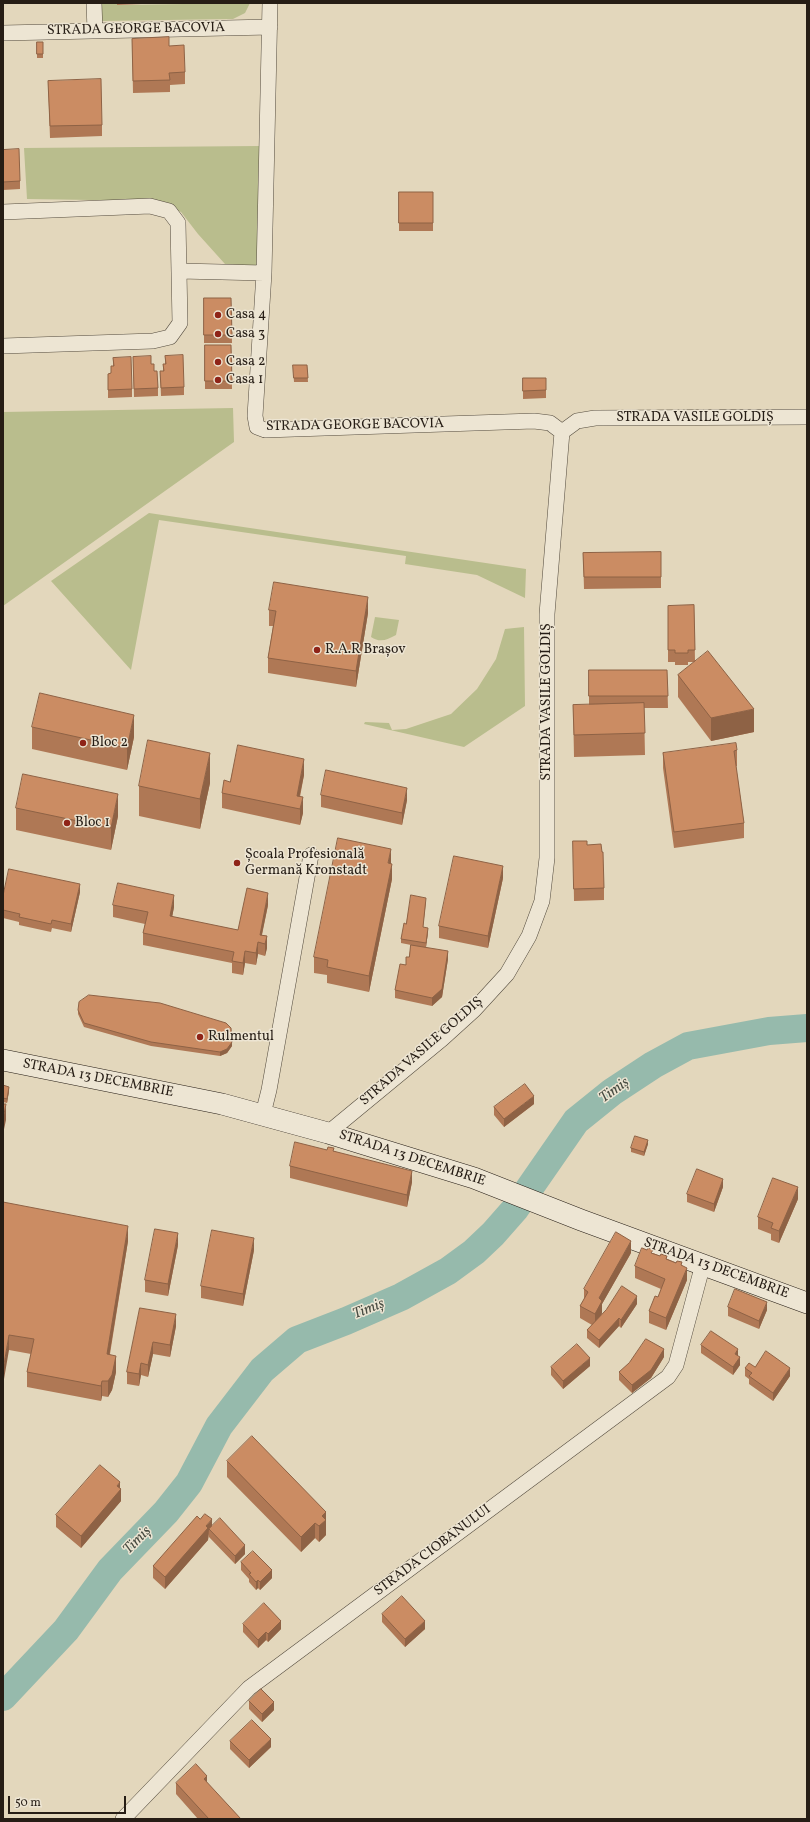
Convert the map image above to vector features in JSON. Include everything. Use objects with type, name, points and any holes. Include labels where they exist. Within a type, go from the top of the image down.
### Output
[{"type":"main road","name":"STRADA 13 DECEMBRIE","points":[[3,1060],[222,1104],[328,1133],[474,1178],[581,1220],[807,1303]]},
{"type":"street","points":[[94,3],[95,31]]},
{"type":"street","name":"STRADA GEORGE BACOVIA","points":[[270,3],[264,273],[255,416],[257,426],[265,430],[534,421],[550,422],[562,432]]},
{"type":"street","name":"STRADA GEORGE BACOVIA","points":[[3,33],[270,27]]},
{"type":"street","points":[[3,212],[150,206],[169,211],[178,223],[180,271],[180,323],[170,336],[153,341],[3,346]]},
{"type":"street","points":[[180,271],[264,273]]},
{"type":"street","name":"STRADA VASILE GOLDIȘ","points":[[328,1133],[442,1039],[474,1010],[507,974],[529,936],[542,901],[547,858],[547,614],[562,432],[577,421],[595,418],[807,417]]},
{"type":"street","points":[[263,1114],[269,1090],[311,855]]},
{"type":"street","name":"STRADA CIOBANULUI","points":[[123,1819],[249,1688],[668,1377],[676,1365],[703,1264]]},
{"type":"green space","points":[[102,3],[117,3],[117,5],[250,3],[245,13],[233,19],[102,21]]},
{"type":"green space","points":[[259,146],[258,267],[225,264],[198,234],[181,212],[156,201],[27,199],[24,148]]},
{"type":"green space","points":[[233,408],[234,442],[3,606],[3,412]]},
{"type":"green space","points":[[149,513],[526,569],[525,598],[477,575],[405,564],[406,556],[159,520],[131,670],[51,581]]},
{"type":"green space","points":[[375,617],[399,620],[396,635],[384,640],[377,640],[371,637]]},
{"type":"green space","points":[[524,627],[525,706],[464,747],[364,724],[365,722],[389,723],[392,730],[406,729],[451,714],[477,689],[496,659],[505,629]]},
{"type":"building","points":[[169,37],[169,46],[184,45],[185,72],[169,73],[170,80],[133,81],[132,39]]},
{"type":"building","points":[[37,42],[43,42],[43,54],[37,54]]},
{"type":"building","points":[[101,79],[102,125],[50,126],[48,81]]},
{"type":"building","points":[[19,149],[20,181],[3,182],[3,150]]},
{"type":"building","points":[[399,192],[433,192],[433,223],[399,223]]},
{"type":"building","points":[[204,298],[231,298],[232,335],[204,335]]},
{"type":"building","points":[[205,345],[231,345],[232,381],[205,381]]},
{"type":"building","points":[[183,355],[184,387],[161,388],[160,371],[164,371],[163,364],[166,364],[165,356]]},
{"type":"building","points":[[151,356],[151,364],[154,364],[154,371],[157,371],[158,388],[134,389],[133,357]]},
{"type":"building","points":[[131,357],[132,389],[108,390],[108,374],[111,373],[111,366],[114,366],[113,358]]},
{"type":"building","points":[[293,365],[307,365],[308,378],[294,378]]},
{"type":"building","points":[[523,378],[546,378],[546,390],[523,391]]},
{"type":"building","points":[[661,552],[661,577],[584,577],[583,553]]},
{"type":"building","name":"R.A.R Brașov","points":[[274,582],[368,597],[356,671],[268,658],[276,611],[269,610]]},
{"type":"building","points":[[694,605],[695,650],[688,650],[688,653],[675,653],[675,650],[668,650],[668,606]]},
{"type":"building","points":[[708,651],[754,709],[711,718],[678,675]]},
{"type":"building","points":[[589,670],[667,670],[668,696],[589,696]]},
{"type":"building","points":[[40,693],[134,715],[127,748],[32,727]]},
{"type":"building","points":[[644,703],[645,733],[574,735],[573,705]]},
{"type":"building","points":[[148,740],[210,753],[200,799],[139,786]]},
{"type":"building","points":[[736,743],[737,750],[734,751],[744,823],[674,832],[663,753]]},
{"type":"building","points":[[238,745],[304,759],[297,796],[303,797],[300,809],[222,793],[224,780],[230,782]]},
{"type":"building","points":[[326,770],[407,788],[402,813],[321,795]]},
{"type":"building","points":[[23,774],[118,794],[111,828],[16,808]]},
{"type":"building","points":[[338,838],[391,849],[388,863],[392,864],[369,976],[327,967],[328,960],[314,957]]},
{"type":"building","points":[[573,841],[587,841],[587,845],[601,844],[603,852],[604,888],[574,889]]},
{"type":"building","points":[[454,856],[503,866],[488,936],[439,926]]},
{"type":"building","points":[[9,869],[80,884],[71,924],[52,920],[51,924],[19,917],[20,914],[3,910],[3,896]]},
{"type":"building","name":"Școala Profesională Germană Kronstadt","points":[[118,883],[174,895],[170,916],[238,930],[247,888],[268,893],[260,935],[267,936],[265,944],[258,942],[256,953],[245,951],[243,963],[232,961],[234,952],[143,933],[148,912],[113,905]]},
{"type":"building","points":[[411,895],[426,898],[423,927],[428,928],[426,943],[401,939],[404,923],[406,924]]},
{"type":"building","points":[[411,945],[448,951],[442,989],[432,998],[395,990],[400,964],[406,965],[406,957],[409,957]]},
{"type":"building","points":[[89,995],[160,1003],[226,1023],[231,1028],[232,1042],[227,1049],[220,1052],[151,1042],[84,1023],[78,1010],[79,1002]]},
{"type":"building","points":[[525,1084],[534,1096],[504,1119],[494,1107]]},
{"type":"building","points":[[3,1085],[9,1087],[7,1099],[3,1098]]},
{"type":"building","points":[[3,1104],[6,1104],[3,1119]]},
{"type":"building","points":[[635,1136],[648,1140],[644,1152],[631,1148]]},
{"type":"building","points":[[295,1142],[327,1150],[328,1147],[334,1148],[333,1151],[412,1171],[407,1195],[290,1166]]},
{"type":"building","points":[[697,1169],[723,1179],[714,1204],[687,1194]]},
{"type":"building","points":[[773,1178],[798,1187],[779,1231],[771,1228],[773,1223],[758,1217]]},
{"type":"building","points":[[3,1202],[128,1226],[107,1354],[116,1356],[112,1375],[108,1381],[102,1381],[101,1386],[27,1372],[34,1339],[9,1335],[3,1370]]},
{"type":"building","points":[[155,1229],[178,1233],[168,1284],[145,1280]]},
{"type":"building","points":[[212,1230],[254,1238],[243,1294],[201,1286]]},
{"type":"building","points":[[616,1232],[631,1241],[599,1298],[602,1301],[595,1314],[580,1306],[588,1292],[584,1289]]},
{"type":"building","points":[[642,1248],[653,1250],[651,1253],[660,1256],[661,1254],[667,1256],[666,1259],[676,1263],[677,1261],[682,1262],[681,1265],[687,1268],[666,1318],[649,1311],[655,1296],[658,1297],[665,1279],[635,1266]]},
{"type":"building","points":[[622,1286],[637,1296],[621,1320],[619,1318],[599,1340],[587,1330],[606,1310]]},
{"type":"building","points":[[735,1289],[767,1302],[759,1321],[728,1307]]},
{"type":"building","points":[[140,1308],[176,1314],[170,1345],[153,1342],[148,1365],[141,1363],[139,1374],[127,1372]]},
{"type":"building","points":[[711,1331],[738,1349],[735,1354],[740,1357],[733,1367],[701,1345]]},
{"type":"building","points":[[646,1339],[664,1349],[651,1370],[632,1385],[619,1372],[629,1363]]},
{"type":"building","points":[[577,1344],[590,1358],[563,1381],[551,1367]]},
{"type":"building","points":[[766,1351],[790,1368],[773,1393],[749,1376],[752,1373],[745,1368],[749,1363],[755,1367]]},
{"type":"building","points":[[252,1436],[326,1512],[322,1516],[326,1520],[319,1526],[315,1523],[301,1537],[227,1461]]},
{"type":"building","points":[[100,1465],[120,1482],[117,1486],[121,1489],[81,1536],[56,1515]]},
{"type":"building","points":[[205,1514],[212,1519],[206,1526],[208,1528],[165,1577],[153,1566],[197,1516],[200,1519]]},
{"type":"building","points":[[220,1518],[245,1545],[235,1556],[209,1529]]},
{"type":"building","points":[[253,1551],[272,1570],[260,1582],[258,1580],[256,1582],[249,1574],[251,1573],[241,1562]]},
{"type":"building","points":[[402,1596],[425,1621],[405,1639],[382,1614]]},
{"type":"building","points":[[264,1603],[281,1621],[268,1634],[266,1632],[258,1640],[243,1624]]},
{"type":"building","points":[[261,1689],[274,1702],[262,1714],[249,1701]]},
{"type":"building","points":[[252,1720],[271,1739],[249,1760],[230,1741]]},
{"type":"building","points":[[196,1764],[207,1776],[204,1779],[241,1819],[209,1819],[176,1783]]},
{"type":"waterway","name":"Timiș","points":[[3,1697],[66,1630],[110,1570],[166,1512],[189,1483],[219,1426],[262,1370],[297,1340],[401,1297],[448,1271],[474,1252],[493,1234],[515,1209],[576,1121],[612,1092],[653,1065],[688,1046],[769,1031],[807,1028]]},
{"type":"place","name":"Casa 4","points":[[218,315]]},
{"type":"place","name":"Casa 3","points":[[218,334]]},
{"type":"place","name":"Casa 2","points":[[218,362]]},
{"type":"place","name":"Casa 1","points":[[218,380]]},
{"type":"place","name":"R.A.R Brașov","points":[[317,650]]},
{"type":"place","name":"Bloc 2","points":[[83,743]]},
{"type":"place","name":"Bloc 1","points":[[67,823]]},
{"type":"place","name":"Școala Profesională Germană Kronstadt","points":[[237,863]]},
{"type":"place","name":"Rulmentul","points":[[200,1037]]}]
